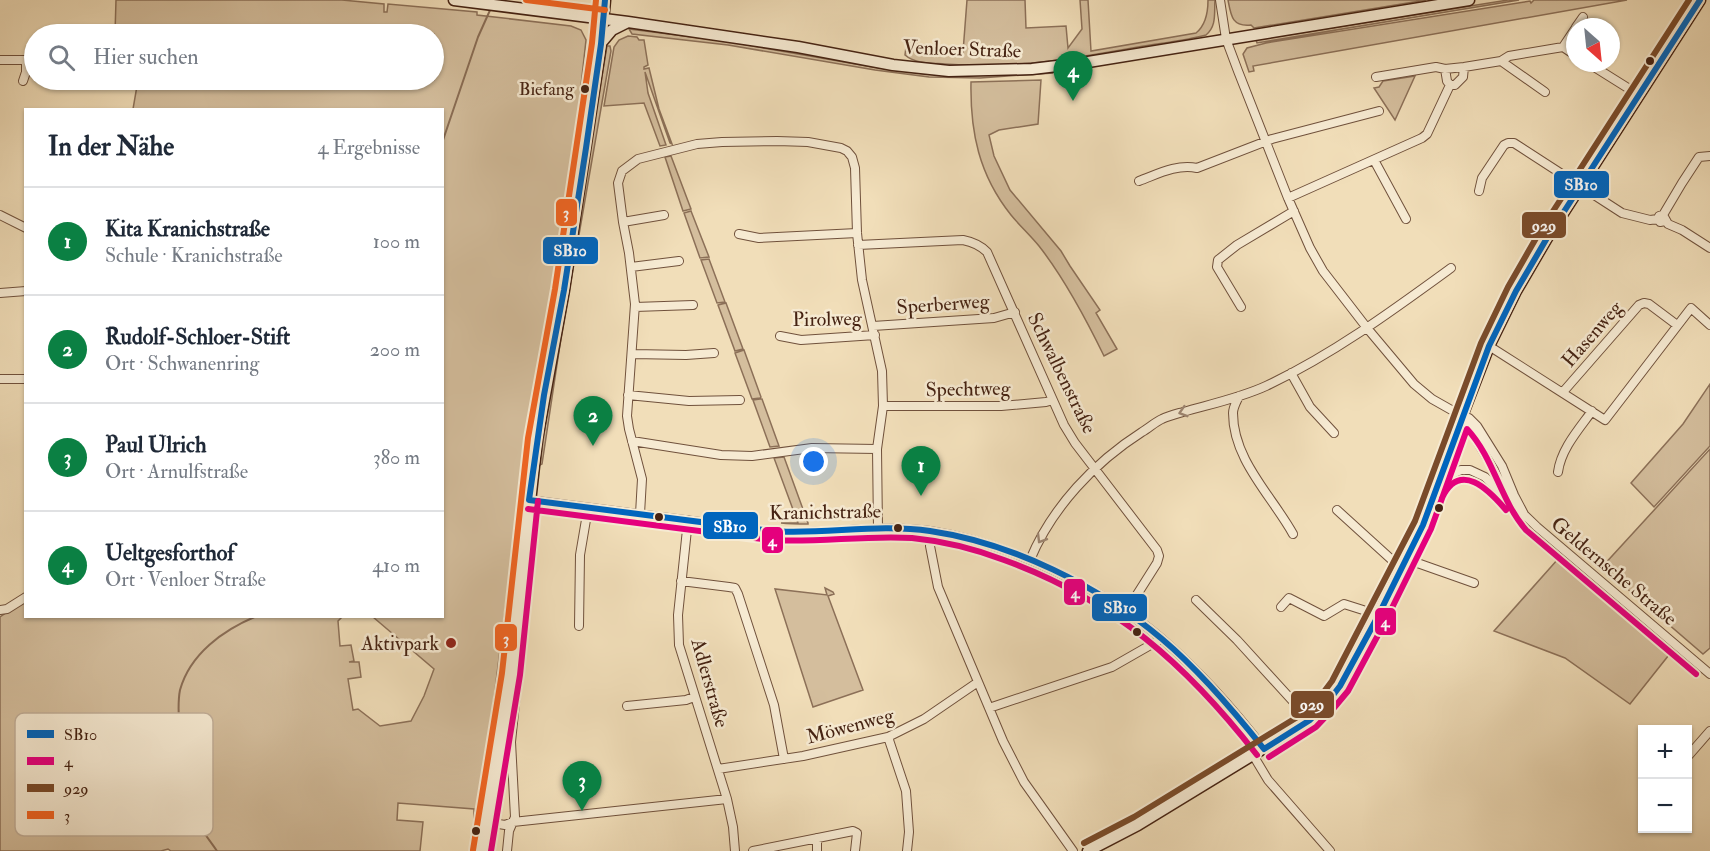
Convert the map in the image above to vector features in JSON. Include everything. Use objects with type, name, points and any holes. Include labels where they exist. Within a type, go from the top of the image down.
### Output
[{"type":"main road","name":"Venloer Straße","points":[[454,0],[798,47],[893,65],[949,70],[1032,69],[1082,63],[1469,0]]},
{"type":"main road","points":[[482,851],[511,674],[529,500],[544,395],[564,290],[601,44],[605,0]]},
{"type":"main road","points":[[1088,851],[1138,825],[1310,720],[1340,686],[1405,563],[1437,488],[1489,346],[1516,291],[1700,0]]},
{"type":"main road","points":[[601,44],[612,30],[628,22]]},
{"type":"street","points":[[1220,0],[1226,39],[1288,198],[1323,271],[1414,384],[1432,399],[1462,416]]},
{"type":"street","points":[[1563,47],[1566,43]]},
{"type":"street","points":[[1376,77],[1436,67],[1445,69],[1464,67],[1501,61],[1509,56],[1563,47],[1566,49]]},
{"type":"street","points":[[0,60],[24,60]]},
{"type":"street","points":[[1501,61],[1545,92]]},
{"type":"street","points":[[1450,85],[1460,82],[1464,67]]},
{"type":"street","points":[[1445,69],[1450,85]]},
{"type":"street","points":[[1602,72],[1639,95]]},
{"type":"street","points":[[1288,198],[1422,138],[1427,134],[1450,85]]},
{"type":"street","points":[[1139,181],[1176,167],[1197,168],[1265,141],[1379,111]]},
{"type":"street","points":[[640,514],[642,479],[627,416],[635,307],[618,183],[622,171],[638,159],[697,144],[808,142],[847,151],[852,157],[855,168],[857,233],[862,280],[882,371],[883,406],[877,448],[878,528]]},
{"type":"street","points":[[1479,191],[1482,178],[1504,145],[1514,143],[1622,213],[1650,220],[1662,218]]},
{"type":"street","points":[[1662,218],[1700,156],[1710,156]]},
{"type":"street","points":[[1374,160],[1406,219]]},
{"type":"street","points":[[1241,307],[1217,267],[1218,260],[1294,211]]},
{"type":"street","points":[[0,215],[24,227]]},
{"type":"street","points":[[623,222],[664,215]]},
{"type":"street","points":[[1662,218],[1668,224],[1710,248]]},
{"type":"street","points":[[739,234],[759,238],[857,233]]},
{"type":"street","name":"Schwalbenstraße","points":[[858,245],[963,240],[981,246],[987,252],[1064,425],[1075,443],[1157,550],[1159,556],[1157,563],[1126,612]]},
{"type":"street","points":[[631,267],[679,261]]},
{"type":"street","points":[[1030,560],[1034,549],[1068,499],[1095,467],[1121,445],[1162,419],[1239,396],[1264,387],[1291,373],[1367,328],[1451,268]]},
{"type":"street","points":[[0,293],[24,291]]},
{"type":"street","name":"Hasenweg","points":[[1563,392],[1639,305],[1649,304],[1677,325]]},
{"type":"street","points":[[635,307],[693,305]]},
{"type":"street","points":[[1489,346],[1605,420],[1691,308],[1710,325]]},
{"type":"street","name":"Sperberweg","points":[[873,326],[994,318],[1015,312]]},
{"type":"street","name":"Pirolweg","points":[[780,336],[801,340],[875,335]]},
{"type":"street","points":[[633,354],[714,353]]},
{"type":"street","points":[[1291,373],[1310,407],[1334,433]]},
{"type":"street","points":[[0,379],[24,379]]},
{"type":"street","points":[[628,395],[689,401],[740,400]]},
{"type":"street","points":[[1239,396],[1233,411],[1242,452],[1293,534]]},
{"type":"street","name":"Spechtweg","points":[[883,406],[1001,406],[1053,400]]},
{"type":"street","points":[[1558,472],[1559,460],[1592,411]]},
{"type":"street","name":"Geldernsche Straße","points":[[1462,416],[1509,500]]},
{"type":"street","name":"Geldernsche Straße","points":[[1462,416],[1469,418],[1489,444],[1526,516]]},
{"type":"street","points":[[632,441],[721,455],[752,456],[812,448],[877,448]]},
{"type":"street","name":"Geldernsche Straße","points":[[1437,488],[1452,474],[1461,470],[1470,470],[1491,481],[1516,508],[1586,570],[1710,674]]},
{"type":"street","name":"Kranichstraße","points":[[529,500],[780,532],[878,528],[931,531],[991,546],[1030,560],[1077,583],[1126,612],[1161,639],[1199,674],[1264,749]]},
{"type":"street","points":[[579,626],[580,555],[588,508]]},
{"type":"street","points":[[1337,510],[1392,560],[1474,583]]},
{"type":"street","name":"Adlerstraße","points":[[688,520],[678,615],[679,645],[727,799],[735,851]]},
{"type":"street","points":[[931,531],[930,546],[938,587],[989,708],[1024,782],[1073,851]]},
{"type":"street","points":[[681,581],[735,588],[774,705],[784,759]]},
{"type":"street","points":[[0,610],[7,609],[24,598]]},
{"type":"street","points":[[1281,608],[1289,598],[1323,616],[1344,604],[1363,610],[1377,618]]},
{"type":"street","points":[[1196,600],[1237,640],[1310,720]]},
{"type":"street","points":[[989,708],[1112,667],[1161,639]]},
{"type":"street","points":[[507,851],[509,831],[515,817],[511,742],[518,674]]},
{"type":"street","name":"Möwenweg","points":[[718,769],[784,759],[888,737],[917,723],[978,682]]},
{"type":"street","points":[[627,706],[686,700],[694,697]]},
{"type":"street","points":[[1692,751],[1710,730]]},
{"type":"street","points":[[888,737],[906,790],[909,832],[907,851]]},
{"type":"street","points":[[1253,755],[1274,787],[1330,851]]},
{"type":"street","points":[[486,822],[505,825],[513,822],[727,799]]},
{"type":"street","points":[[753,851],[778,848],[853,831],[857,833],[855,851]]},
{"type":"street","points":[[817,838],[817,851]]},
{"type":"shaded area","points":[[116,0],[342,0],[384,4],[384,12],[387,12],[388,4],[477,12],[477,15],[571,26],[581,30],[586,40],[557,286],[527,436],[478,825],[474,825],[474,809],[398,803],[397,820],[423,822],[420,851],[171,851],[168,849],[161,851],[0,851],[0,617],[24,601],[24,618],[341,618],[338,621],[340,646],[351,645],[354,661],[349,662],[359,662],[361,677],[348,679],[353,710],[358,709],[380,726],[411,721],[434,669],[374,618],[444,618],[444,108],[133,108],[136,90],[444,90],[444,24],[115,24]]},
{"type":"shaded area","points":[[967,0],[1025,0],[1026,28],[1066,26],[1068,48],[1082,29],[1080,0],[1088,0],[1091,51],[1196,33],[1204,22],[1208,0],[1215,0],[1215,14],[1212,28],[1206,35],[1066,59],[1019,64],[970,65],[924,62],[905,55],[907,39],[909,43],[963,52]]},
{"type":"shaded area","points":[[1228,0],[1426,0],[1254,28],[1251,25],[1236,22]]},
{"type":"shaded area","points":[[1519,0],[1257,43],[1256,40]]},
{"type":"shaded area","points":[[1534,0],[1627,0],[1253,66],[1254,71],[1249,72],[1243,54],[1247,48],[1266,43],[1530,1],[1531,3]]},
{"type":"shaded area","points":[[629,29],[724,41],[925,74],[1050,71],[1052,73],[980,78],[929,77],[728,45],[632,34]]},
{"type":"shaded area","points":[[628,36],[644,40],[648,65],[644,69],[649,68],[659,109],[672,144],[645,72],[648,93],[666,145],[660,146],[644,103],[604,106],[614,47],[619,40]]},
{"type":"shaded area","points":[[607,46],[610,46],[611,51],[561,338],[542,464],[540,465],[551,382]]},
{"type":"shaded area","points":[[1415,76],[1395,120],[1374,88],[1379,87],[1383,81]]},
{"type":"shaded area","points":[[1041,80],[1038,124],[999,130],[989,135],[994,156],[1010,190],[1061,251],[1100,310],[1096,313],[1117,349],[1104,356],[1057,271],[1000,200],[984,169],[975,136],[971,82]]},
{"type":"shaded area","points":[[582,88],[585,104],[584,117],[560,288],[528,463],[526,463],[537,393],[561,275],[580,125]]},
{"type":"shaded area","points":[[671,156],[691,209],[683,211],[665,157]]},
{"type":"shaded area","points":[[691,211],[709,257],[700,258],[684,213]]},
{"type":"shaded area","points":[[709,259],[725,302],[717,303],[701,260]]},
{"type":"shaded area","points":[[726,303],[743,349],[735,351],[718,305]]},
{"type":"shaded area","points":[[744,350],[760,398],[752,399],[735,353]]},
{"type":"shaded area","points":[[1710,384],[1710,446],[1654,507],[1631,483],[1683,424]]},
{"type":"shaded area","points":[[762,399],[779,446],[770,447],[753,400]]},
{"type":"shaded area","points":[[1710,449],[1710,648],[1703,654],[1602,567]]},
{"type":"shaded area","points":[[784,457],[808,524],[781,523],[798,523],[774,458]]},
{"type":"shaded area","points":[[1558,559],[1672,651],[1630,704],[1565,658],[1494,631]]},
{"type":"shaded area","points":[[825,588],[834,594],[828,596],[863,690],[813,707],[775,589],[827,595]]},
{"type":"waterway","points":[[444,137],[478,37],[491,8]]},
{"type":"waterway","points":[[178,713],[180,690],[191,665],[220,636],[253,618]]},
{"type":"waterway","points":[[207,836],[217,851]]},
{"type":"transit line","name":"3","points":[[526,0],[605,10]]},
{"type":"transit line","name":"3","points":[[473,850],[502,673],[528,438],[555,289],[592,43],[596,0]]},
{"type":"transit line","name":"SB10","points":[[529,500],[544,395],[564,290],[586,148],[605,0]]},
{"type":"transit line","name":"929","points":[[1084,843],[1134,817],[1304,713],[1332,681],[1415,521],[1481,343],[1508,287],[1539,233],[1689,0]]},
{"type":"transit line","name":"SB10","points":[[1264,749],[1310,720],[1340,686],[1423,525],[1489,346],[1516,291],[1547,238],[1700,0]]},
{"type":"transit line","name":"4","points":[[1269,757],[1316,727],[1348,691],[1431,529],[1467,429],[1484,453],[1510,506],[1526,530],[1696,674]]},
{"type":"transit line","name":"4","points":[[1442,498],[1449,487],[1457,481],[1466,480],[1483,487],[1506,510]]},
{"type":"transit line","name":"SB10","points":[[529,500],[771,531],[910,529],[961,537],[992,545],[1023,556],[1083,585],[1111,601],[1137,620],[1176,651],[1203,678],[1264,749]]},
{"type":"transit line","name":"4","points":[[491,851],[520,675],[538,501]]},
{"type":"transit line","name":"4","points":[[528,509],[770,540],[912,538],[947,543],[993,556],[1044,576],[1080,595],[1114,615],[1145,638],[1203,692],[1257,755]]},
{"type":"place","name":"Biefang","points":[[585,89]]},
{"type":"place","name":"Ueltgesforthof","points":[[1073,101]]},
{"type":"place","name":"Rudolf-Schloer-Stift","points":[[593,446]]},
{"type":"place","name":"Kita Kranichstraße","points":[[921,496]]},
{"type":"place","name":"Aktivpark","points":[[451,643]]},
{"type":"place","name":"Paul Ulrich","points":[[582,811]]}]
